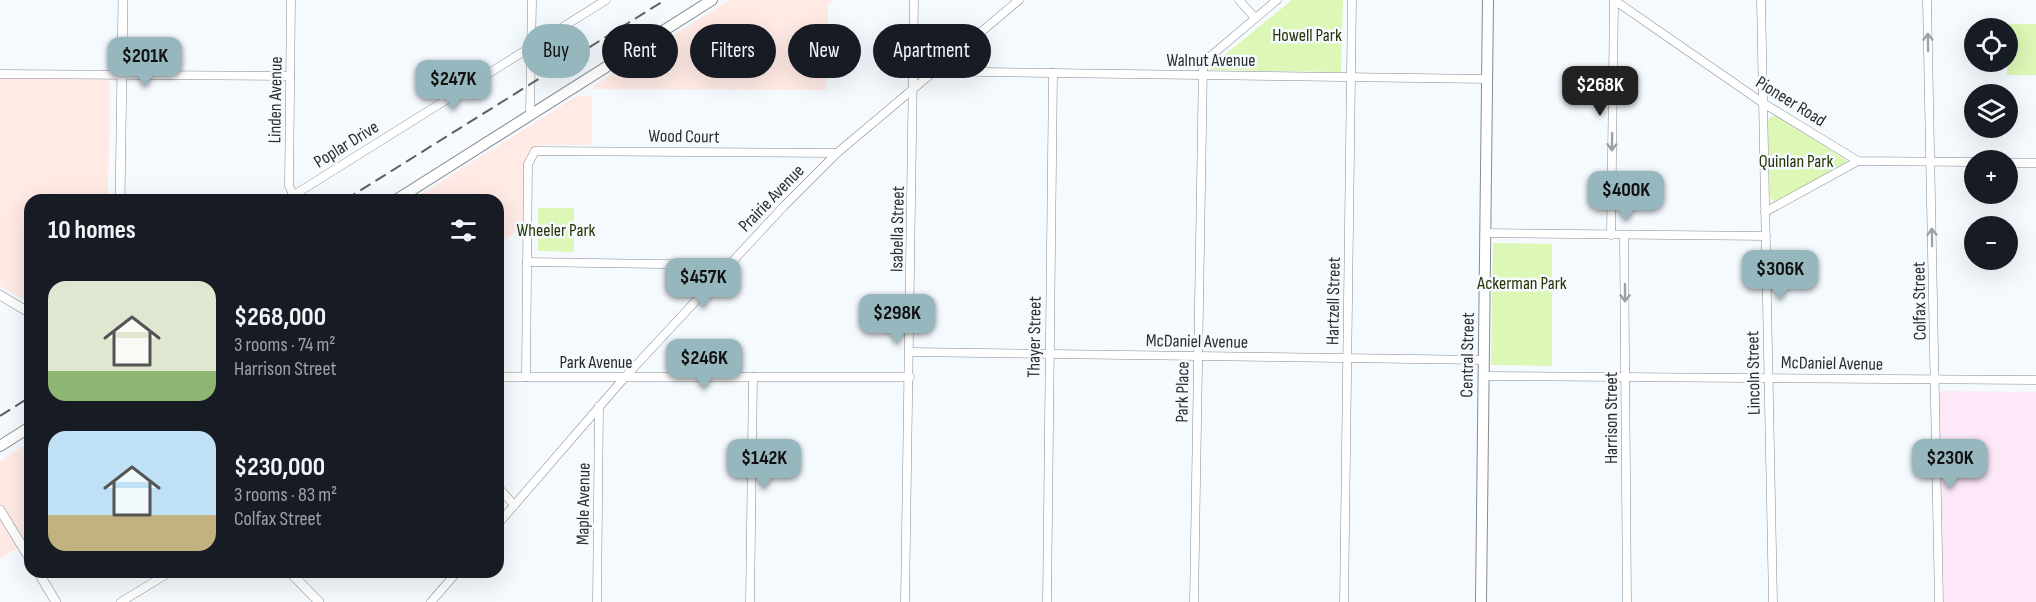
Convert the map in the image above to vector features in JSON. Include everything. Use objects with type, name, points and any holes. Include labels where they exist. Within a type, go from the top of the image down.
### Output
[{"type":"main road","points":[[405,194],[712,0]]},
{"type":"main road","name":"Central Street","points":[[1481,602],[1488,0]]},
{"type":"main road","points":[[0,446],[24,431]]},
{"type":"street","points":[[120,194],[123,0]]},
{"type":"street","name":"Linden Avenue","points":[[291,0],[289,186],[291,194]]},
{"type":"street","points":[[531,24],[532,0]]},
{"type":"street","name":"Poplar Drive","points":[[568,24],[606,0]]},
{"type":"street","name":"Isabella Street","points":[[915,0],[915,24]]},
{"type":"street","name":"Prairie Avenue","points":[[991,24],[1019,0]]},
{"type":"street","points":[[1239,0],[1255,18]]},
{"type":"street","points":[[1202,74],[1206,60],[1276,0]]},
{"type":"street","name":"Hartzell Street","points":[[1344,602],[1352,0]]},
{"type":"street","points":[[1611,235],[1614,0]]},
{"type":"street","name":"Pioneer Road","points":[[1614,0],[1763,103],[1858,161]]},
{"type":"street","name":"Lincoln Street","points":[[1761,0],[1773,602]]},
{"type":"street","name":"Colfax Street","points":[[1927,0],[1940,602]]},
{"type":"street","name":"Poplar Drive","points":[[298,194],[522,53]]},
{"type":"street","name":"Walnut Avenue","points":[[991,72],[1487,79]]},
{"type":"street","name":"Thayer Street","points":[[1047,602],[1048,354],[1053,73]]},
{"type":"street","points":[[0,74],[290,76]]},
{"type":"street","name":"Park Place","points":[[1194,602],[1202,74]]},
{"type":"street","points":[[530,115],[531,78]]},
{"type":"street","name":"Isabella Street","points":[[905,602],[914,78]]},
{"type":"street","name":"Prairie Avenue","points":[[504,517],[599,406],[727,265],[837,153],[927,78]]},
{"type":"street","name":"Wood Court","points":[[527,262],[528,164],[532,153],[541,150],[837,153]]},
{"type":"street","points":[[1765,212],[1858,161],[1964,162]]},
{"type":"street","points":[[2018,163],[2036,163]]},
{"type":"street","points":[[1485,233],[1766,236]]},
{"type":"street","name":"Harrison Street","points":[[1624,235],[1627,602]]},
{"type":"street","points":[[526,377],[527,262],[727,265]]},
{"type":"street","points":[[0,295],[24,309]]},
{"type":"street","name":"McDaniel Avenue","points":[[910,352],[1484,360]]},
{"type":"street","name":"McDaniel Avenue","points":[[1484,376],[2036,380]]},
{"type":"street","name":"Park Avenue","points":[[504,377],[910,377]]},
{"type":"street","points":[[750,602],[753,377]]},
{"type":"street","name":"Maple Avenue","points":[[597,602],[599,406]]},
{"type":"street","points":[[504,494],[514,505]]},
{"type":"street","points":[[0,510],[24,549]]},
{"type":"street","points":[[42,578],[56,602]]},
{"type":"street","points":[[121,602],[160,578]]},
{"type":"street","points":[[297,578],[319,602]]},
{"type":"street","points":[[431,602],[452,578]]},
{"type":"shaded area","points":[[729,0],[834,0],[828,4],[828,24],[788,24],[788,78],[826,78],[826,90],[593,89],[593,86],[606,78],[678,78],[678,32],[690,25],[690,78],[776,78],[776,24],[691,24]]},
{"type":"shaded area","points":[[0,78],[110,79],[108,194],[24,194],[24,300],[0,286]]},
{"type":"shaded area","points":[[577,96],[592,96],[592,145],[541,145],[529,150],[525,159],[523,228],[504,240],[504,194],[422,194]]},
{"type":"shaded area","points":[[1939,391],[2036,392],[2036,602],[1944,602]]},
{"type":"shaded area","points":[[24,446],[24,544],[0,559],[0,461]]},
{"type":"green space","name":"Howell Park","points":[[1292,0],[1343,0],[1341,72],[1210,70],[1211,66]]},
{"type":"green space","points":[[2018,24],[2036,24],[2036,75],[2007,75],[2007,72],[2018,72]]},
{"type":"green space","name":"Quinlan Park","points":[[1775,116],[1848,161],[1775,203],[1770,197],[1768,123],[1769,118]]},
{"type":"green space","name":"Wheeler Park","points":[[538,208],[574,208],[574,252],[538,251]]},
{"type":"green space","name":"Ackerman Park","points":[[1493,243],[1552,244],[1552,366],[1491,365]]},
{"type":"railway","points":[[355,194],[665,0]]},
{"type":"railway","points":[[0,416],[24,401]]}]
